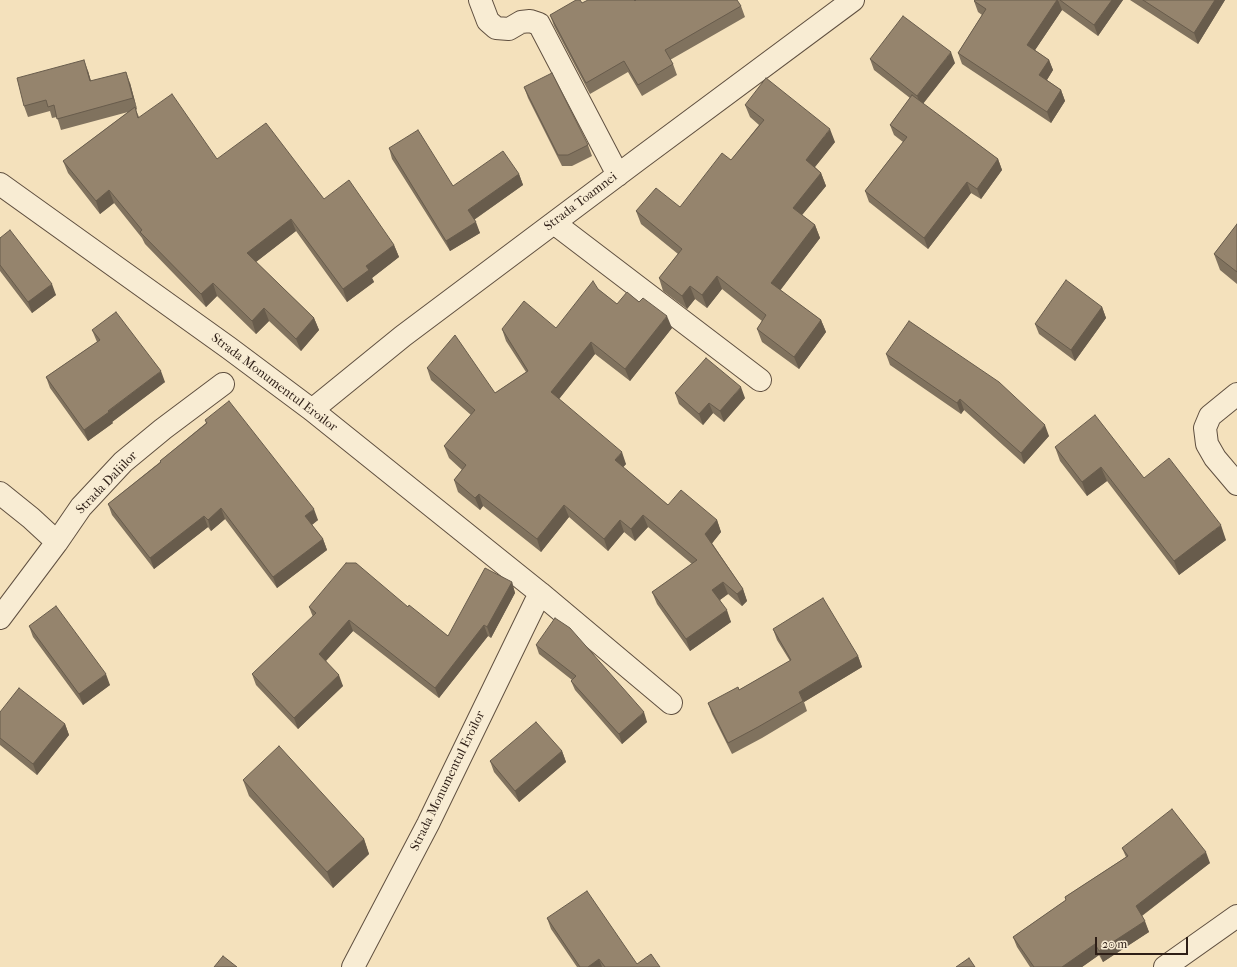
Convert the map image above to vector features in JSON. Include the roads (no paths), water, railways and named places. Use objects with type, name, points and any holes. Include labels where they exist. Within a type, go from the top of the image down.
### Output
[{"type":"street","points":[[480,0],[488,21],[496,28],[509,29],[521,22],[530,21],[539,24],[618,175]]},
{"type":"street","name":"Strada Toamnei","points":[[312,410],[403,336],[853,0]]},
{"type":"street","name":"Strada Monumentul Eroilor","points":[[0,184],[222,343],[312,410],[540,593],[671,703]]},
{"type":"street","points":[[554,223],[760,380]]},
{"type":"street","name":"Strada Daliilor","points":[[0,618],[57,542],[81,507],[123,462],[222,384]]},
{"type":"street","points":[[1237,394],[1210,416],[1205,428],[1207,444],[1215,458],[1237,484]]},
{"type":"street","points":[[0,493],[31,518],[57,542]]},
{"type":"street","name":"Strada Monumentul Eroilor","points":[[353,967],[428,824],[540,593]]},
{"type":"street","points":[[1166,967],[1237,916]]}]
